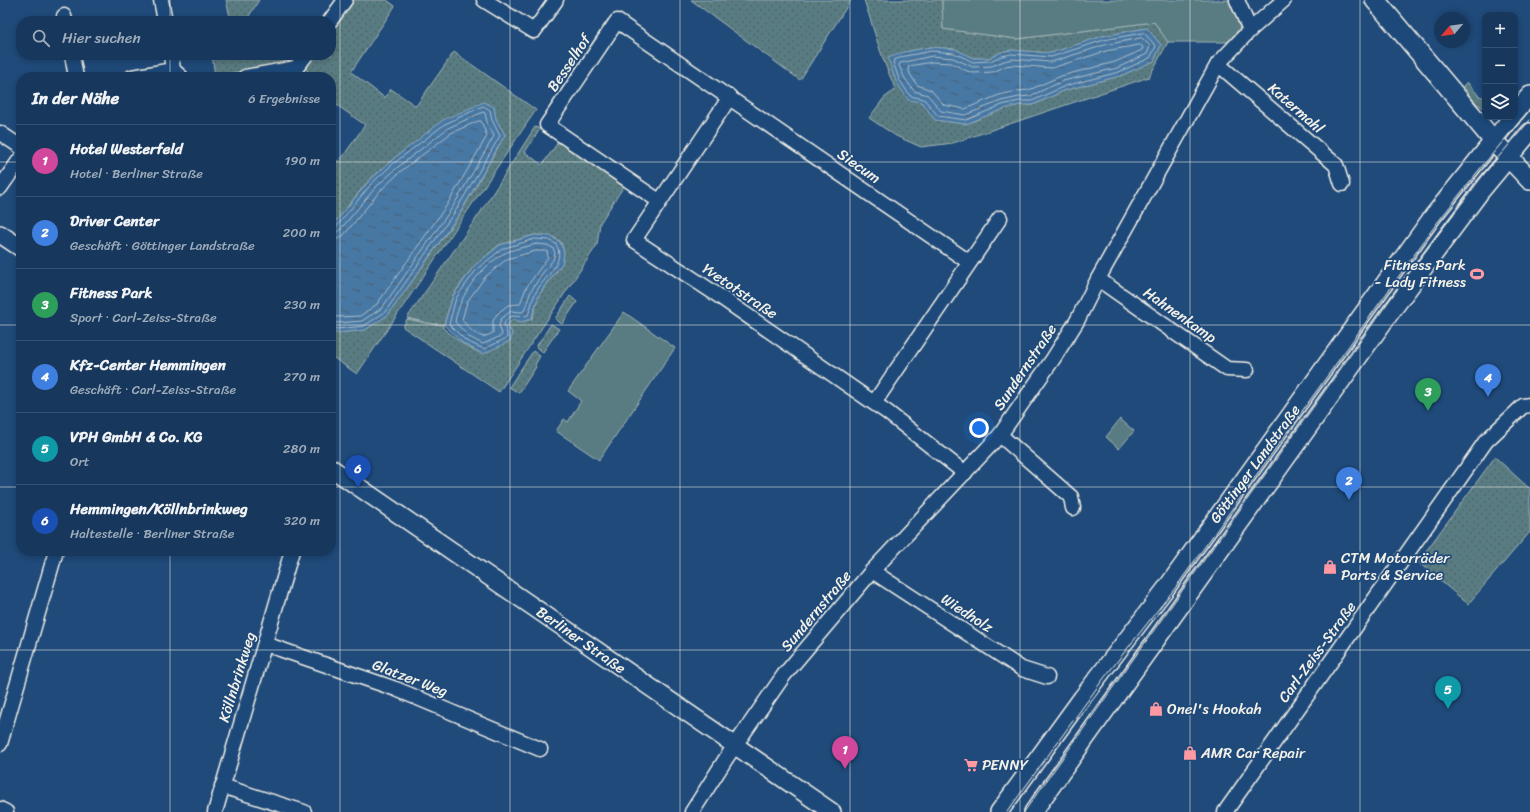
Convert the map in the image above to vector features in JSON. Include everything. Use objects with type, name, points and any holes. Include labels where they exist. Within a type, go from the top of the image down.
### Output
[{"type":"main road","points":[[1375,0],[1509,158],[1530,180]]},
{"type":"street","points":[[162,0],[164,16]]},
{"type":"street","points":[[334,16],[345,0]]},
{"type":"street","points":[[484,0],[534,32],[556,0]]},
{"type":"street","points":[[1237,0],[1250,30]]},
{"type":"street","name":"Sundernstraße","points":[[692,812],[784,675],[872,571],[1000,435],[1053,359],[1077,321],[1098,279],[1218,64],[1250,30],[1284,0]]},
{"type":"street","name":"Besselhof","points":[[659,201],[547,125],[617,21],[730,97]]},
{"type":"street","points":[[73,60],[75,72]]},
{"type":"street","points":[[173,60],[176,72]]},
{"type":"street","points":[[273,72],[296,68],[302,60]]},
{"type":"street","name":"Katermahl","points":[[1218,64],[1336,165],[1342,184]]},
{"type":"street","points":[[1518,109],[1530,95]]},
{"type":"street","name":"Yvetotstraße","points":[[730,97],[634,240],[716,294],[874,403],[965,473]]},
{"type":"street","name":"Siecum","points":[[730,97],[970,262]]},
{"type":"street","name":"Göttinger Landstraße","points":[[999,812],[1082,698],[1172,580],[1434,216],[1510,120]]},
{"type":"street","name":"Göttinger Landstraße","points":[[1032,812],[1367,344],[1482,191],[1530,132]]},
{"type":"street","points":[[0,133],[16,144]]},
{"type":"street","points":[[0,188],[16,165]]},
{"type":"street","points":[[874,403],[1000,218]]},
{"type":"street","points":[[0,234],[16,245]]},
{"type":"street","name":"Hahnenkamp","points":[[1098,279],[1227,368],[1247,370]]},
{"type":"street","name":"Carl-Zeiss-Straße","points":[[1225,812],[1486,440],[1523,406],[1530,405]]},
{"type":"street","points":[[1000,435],[1071,497],[1073,508]]},
{"type":"street","name":"Berliner Straße","points":[[336,471],[832,812]]},
{"type":"street","points":[[0,744],[55,556]]},
{"type":"street","name":"Köllnbrinkweg","points":[[215,812],[291,556]]},
{"type":"street","name":"Wiedholz","points":[[872,571],[1022,669],[1047,677]]},
{"type":"street","name":"Glatzer Weg","points":[[265,644],[396,689],[540,749]]},
{"type":"street","points":[[222,786],[304,812]]},
{"type":"street","points":[[0,809],[6,812]]},
{"type":"green space","points":[[226,0],[259,0],[249,16],[230,16]]},
{"type":"green space","points":[[351,0],[387,0],[395,6],[351,72],[385,98],[391,89],[416,106],[454,52],[536,110],[357,374],[336,359],[336,332],[365,330],[388,315],[460,214],[505,135],[496,119],[494,107],[440,123],[369,180],[336,221],[336,160],[339,162],[365,125],[336,105],[336,72],[310,72],[305,69],[311,60],[336,60],[336,22]]},
{"type":"green space","points":[[691,0],[851,0],[800,80]]},
{"type":"green space","points":[[864,0],[942,0],[943,29],[1017,39],[1154,22],[1168,42],[1149,77],[953,143],[921,147],[896,136],[869,118],[884,98],[896,89],[882,57]],"holes":[[[1147,28],[1161,45],[1154,61],[1120,76],[1066,90],[1033,105],[1020,105],[1004,109],[966,124],[935,120],[922,102],[900,86],[896,81],[894,74],[904,52],[931,47],[955,49],[973,58],[990,58],[1001,52],[1011,50],[1051,53],[1103,36]]]},
{"type":"green space","points":[[942,0],[1231,0],[1242,25],[1229,42],[1168,42],[1154,22],[1017,39],[943,29]]},
{"type":"green space","points":[[608,19],[611,21],[543,123],[540,121]]},
{"type":"green space","points":[[213,60],[293,60],[291,62],[237,72],[214,72]]},
{"type":"green space","points":[[1467,82],[1479,96],[1482,97],[1482,107],[1475,102],[1463,86]]},
{"type":"green space","points":[[535,127],[540,129],[525,152],[542,165],[559,141],[624,186],[600,223],[597,245],[499,392],[403,327],[407,319],[431,324],[443,325],[443,328],[463,344],[482,354],[510,341],[512,333],[507,325],[513,319],[521,322],[532,319],[539,295],[562,264],[564,253],[561,242],[550,235],[534,235],[499,245],[473,267],[453,295],[444,324],[432,324],[407,318],[480,213]]},
{"type":"green space","points":[[570,296],[577,302],[562,324],[555,319]]},
{"type":"green space","points":[[624,312],[675,348],[599,460],[556,431],[564,419],[568,422],[581,401],[568,391]]},
{"type":"green space","points":[[551,324],[559,329],[543,352],[536,347]]},
{"type":"green space","points":[[533,351],[540,356],[535,365],[536,367],[519,393],[509,387]]},
{"type":"green space","points":[[1120,419],[1134,431],[1119,449],[1106,437]]},
{"type":"green space","points":[[1495,457],[1530,489],[1530,532],[1468,604],[1418,562]]},
{"type":"water","points":[[1147,28],[1161,45],[1154,61],[1120,76],[1066,90],[1032,105],[1020,105],[1004,109],[966,124],[935,120],[922,102],[908,100],[896,81],[888,58],[904,52],[931,47],[955,49],[973,58],[990,58],[1001,52],[1011,50],[1051,53],[1103,36]]},
{"type":"water","points":[[484,102],[494,107],[496,119],[505,135],[460,213],[388,315],[365,330],[336,332],[336,221],[369,181],[392,160],[443,120]]},
{"type":"water","points":[[535,235],[550,236],[560,242],[564,253],[562,264],[549,279],[539,295],[531,319],[521,322],[513,319],[507,325],[512,333],[510,341],[483,354],[464,344],[444,325],[453,296],[474,266],[500,245]]},
{"type":"tram line","points":[[1007,812],[1104,678],[1176,587],[1437,223],[1530,109]]},
{"type":"tram line","points":[[1024,812],[1409,273],[1484,174],[1530,120]]},
{"type":"place","name":"Fitness Park - Lady Fitness","points":[[1477,274]]},
{"type":"place","name":"Kfz-Center Hemmingen","points":[[1488,397]]},
{"type":"place","name":"Fitness Park","points":[[1428,411]]},
{"type":"place","name":"Hemmingen/Köllnbrinkweg","points":[[358,488]]},
{"type":"place","name":"Driver Center","points":[[1349,500]]},
{"type":"place","name":"CTM Motorräder Parts & Service","points":[[1330,567]]},
{"type":"place","name":"Onel's Hookah","points":[[1156,709]]},
{"type":"place","name":"VPH GmbH & Co. KG","points":[[1448,709]]},
{"type":"place","name":"AMR Car Repair","points":[[1190,753]]},
{"type":"place","name":"PENNY","points":[[971,765]]},
{"type":"place","name":"Hotel Westerfeld","points":[[845,769]]}]
